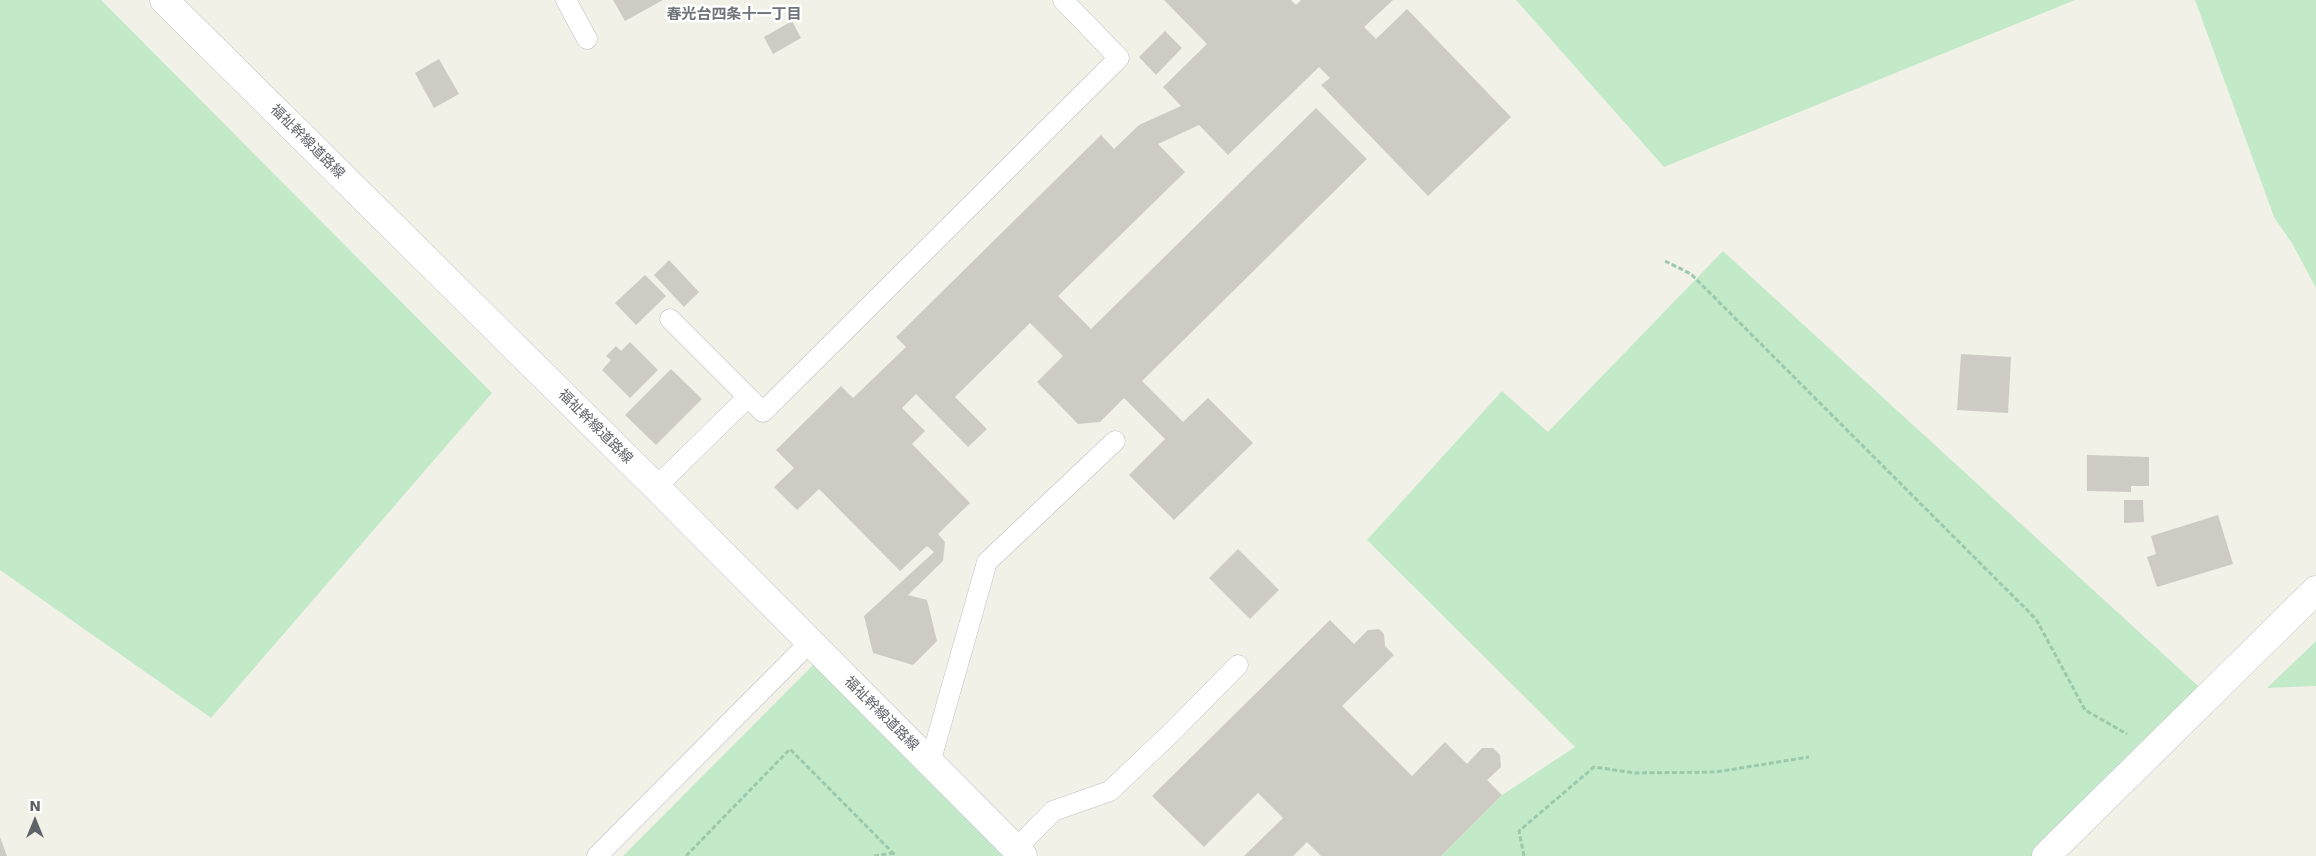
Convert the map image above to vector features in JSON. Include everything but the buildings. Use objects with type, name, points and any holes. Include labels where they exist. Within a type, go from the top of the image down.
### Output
[{"type":"street","name":"福祉幹線道路線","points":[[168,1],[1019,852]]},
{"type":"street","points":[[2046,856],[2316,590]]},
{"type":"lane","points":[[566,0],[587,39]]},
{"type":"lane","points":[[670,319],[762,412],[1119,58],[1063,0]]},
{"type":"lane","points":[[656,487],[748,397]]},
{"type":"lane","points":[[930,763],[987,562],[1115,442]]},
{"type":"lane","points":[[597,856],[810,642]]},
{"type":"lane","points":[[1019,852],[1053,811],[1110,791],[1238,665]]},
{"type":"path","points":[[1665,261],[1691,274],[2036,620],[2086,710],[2153,750]]},
{"type":"path","points":[[686,856],[790,749],[896,856]]},
{"type":"path","points":[[1524,856],[1519,830],[1594,767],[1635,773],[1716,772],[1809,757]]},
{"type":"path","points":[[874,856],[893,853]]},
{"type":"green space","points":[[0,0],[101,0],[492,393],[211,718],[0,570]]},
{"type":"green space","points":[[1516,0],[2075,0],[1664,167]]},
{"type":"green space","points":[[2195,0],[2316,0],[2316,288],[2293,245],[2274,217]]},
{"type":"green space","points":[[1723,251],[2209,696],[2046,856],[1441,856],[1502,795],[1575,747],[1367,540],[1502,391],[1548,432]]},
{"type":"green space","points":[[2316,641],[2316,686],[2267,688]]},
{"type":"green space","points":[[823,655],[1023,856],[623,856]]},
{"type":"district","name":"春光台四条十一丁目","points":[[734,15]]}]
